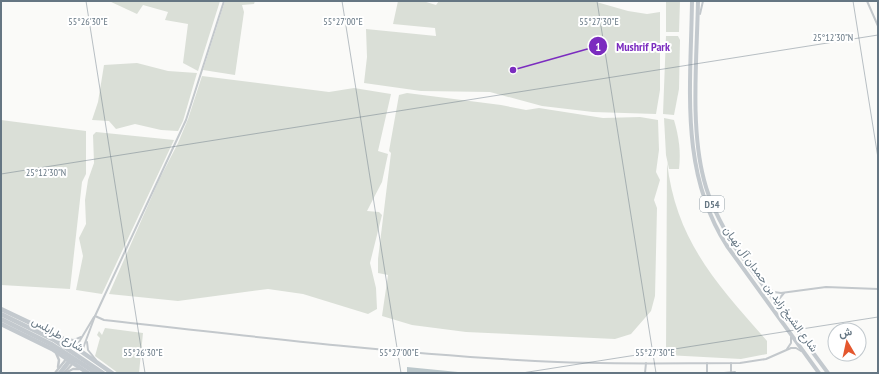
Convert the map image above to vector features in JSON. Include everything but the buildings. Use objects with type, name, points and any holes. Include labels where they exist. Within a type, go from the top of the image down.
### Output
[{"type":"highway","name":"شارع الشيخ زايد بن حمدان آل نهيان","points":[[692,1],[691,132],[693,154],[699,184],[708,210],[720,236],[819,373]]},
{"type":"highway","name":"شارع الشيخ زايد بن حمدان آل نهيان","points":[[698,1],[696,127],[702,173],[708,195],[735,247],[828,373]]},
{"type":"highway","points":[[1,309],[76,346],[112,373]]},
{"type":"highway","name":"شارع طرابلس","points":[[1,314],[52,345],[103,373]]},
{"type":"highway","name":"شارع طرابلس","points":[[1,319],[52,345]]},
{"type":"highway","points":[[1,324],[52,345],[88,373]]},
{"type":"highway","points":[[59,371],[76,352],[76,346]]},
{"type":"street","points":[[65,373],[70,360],[82,350],[88,338],[95,316],[186,120],[224,1]]},
{"type":"street","points":[[698,25],[700,5],[703,1]]},
{"type":"street","points":[[867,1],[878,26]]},
{"type":"street","points":[[762,284],[774,292],[784,293],[826,287],[878,289]]},
{"type":"street","points":[[784,293],[780,297],[779,301],[785,314]]},
{"type":"street","points":[[76,346],[95,316]]},
{"type":"street","points":[[95,316],[104,320],[167,327],[485,358],[558,362],[730,363],[762,360],[786,350],[798,349],[811,361]]},
{"type":"street","points":[[782,322],[791,340],[786,350]]},
{"type":"street","points":[[62,338],[74,340],[83,335]]},
{"type":"street","points":[[88,338],[88,348],[96,360]]},
{"type":"street","points":[[52,345],[59,358],[59,371],[54,373]]},
{"type":"street","points":[[645,373],[646,363]]},
{"type":"street","points":[[707,363],[707,373]]},
{"type":"street","points":[[730,363],[731,372]]},
{"type":"street","points":[[65,373],[77,368],[88,373]]},
{"type":"street","points":[[724,372],[735,372]]},
{"type":"shaded area","points":[[109,1],[220,1],[198,71],[183,63],[188,24],[165,20],[168,12],[143,5],[137,14]]},
{"type":"shaded area","points":[[225,1],[255,1],[254,4],[242,5],[244,12],[235,75],[203,70]]},
{"type":"shaded area","points":[[398,1],[423,1],[436,5],[439,1],[593,1],[628,11],[647,14],[660,12],[660,90],[656,114],[593,112],[542,106],[490,92],[421,91],[364,83],[367,57],[366,29],[436,36],[435,28],[393,24]]},
{"type":"shaded area","points":[[666,1],[680,1],[679,32],[666,32]]},
{"type":"shaded area","points":[[666,36],[678,36],[680,40],[679,89],[674,115],[663,114]]},
{"type":"shaded area","points":[[137,63],[168,71],[197,73],[183,121],[178,131],[161,130],[135,124],[116,129],[109,121],[92,120],[98,102],[104,65]]},
{"type":"shaded area","points":[[202,76],[329,92],[354,88],[391,94],[378,151],[388,154],[382,182],[367,211],[379,212],[382,215],[370,263],[376,288],[377,309],[368,314],[303,294],[268,289],[178,301],[109,294],[159,180],[178,143],[188,119]]},
{"type":"shaded area","points":[[407,93],[501,105],[526,110],[539,108],[603,118],[640,117],[658,120],[659,150],[656,172],[660,180],[654,200],[657,208],[655,296],[651,311],[631,334],[615,339],[466,332],[412,325],[382,316],[388,275],[378,273],[378,259],[391,153],[389,151],[399,95]]},
{"type":"shaded area","points":[[664,118],[674,120],[679,144],[679,169],[669,169],[666,155]]},
{"type":"shaded area","points":[[1,120],[86,131],[86,174],[82,182],[70,289],[1,285]]},
{"type":"shaded area","points":[[96,132],[174,140],[102,294],[76,290],[83,256],[79,238],[86,224],[85,200],[88,180],[94,163],[93,135]]},
{"type":"shaded area","points":[[667,162],[672,190],[679,215],[689,238],[716,280],[767,341],[767,354],[741,359],[666,355]]},
{"type":"shaded area","points":[[105,328],[143,333],[139,373],[118,373],[95,356],[100,338],[97,335],[99,331],[102,335]]},
{"type":"shaded area","points":[[407,367],[458,372],[458,373],[407,373]]},
{"type":"place","name":"Mushrif Park","points":[[513,70]]}]
